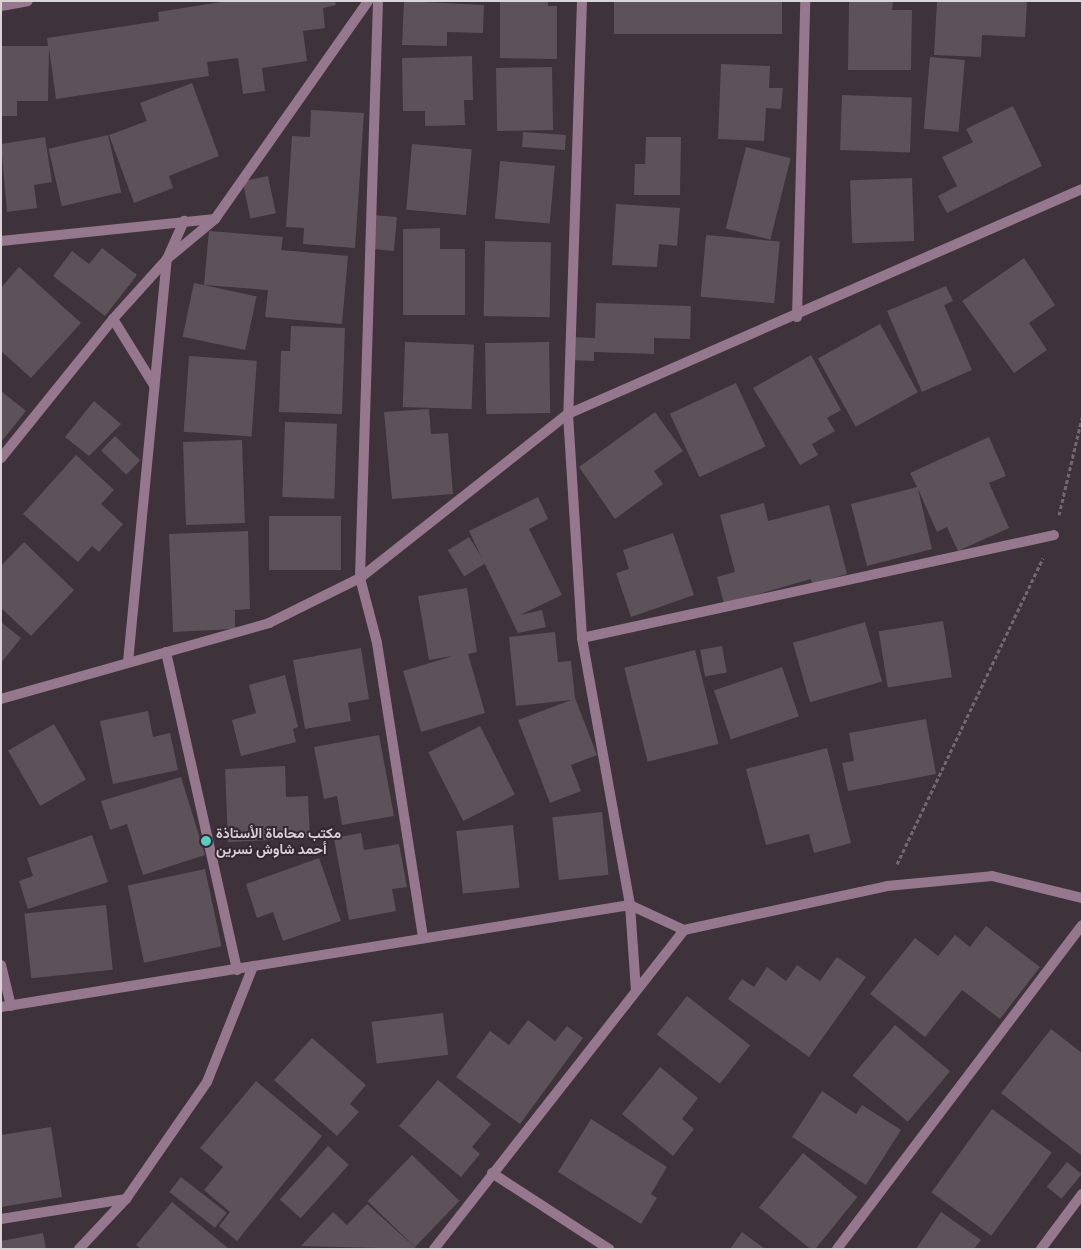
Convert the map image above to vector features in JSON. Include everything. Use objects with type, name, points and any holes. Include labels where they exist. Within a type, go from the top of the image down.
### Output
[{"type":"street","points":[[1,6],[28,1]]},
{"type":"street","points":[[1,458],[113,319],[167,259],[215,219],[368,1]]},
{"type":"street","points":[[378,1],[360,578],[377,642],[423,938]]},
{"type":"street","points":[[582,1],[568,414],[582,638],[630,905],[636,990]]},
{"type":"street","points":[[798,317],[805,1]]},
{"type":"street","points":[[1,699],[268,623],[360,578],[568,414],[798,317],[1082,189]]},
{"type":"street","points":[[1,241],[215,219]]},
{"type":"street","points":[[128,662],[167,259],[184,221]]},
{"type":"street","points":[[113,319],[154,385]]},
{"type":"street","points":[[582,638],[1054,535]]},
{"type":"street","points":[[166,652],[236,970]]},
{"type":"street","points":[[1,965],[6,1006],[236,970],[252,970],[423,938],[630,905],[684,930],[887,886],[992,876],[1082,898]]},
{"type":"street","points":[[837,1249],[1082,925]]},
{"type":"street","points":[[434,1249],[684,930]]},
{"type":"street","points":[[79,1249],[126,1199],[207,1082],[252,970]]},
{"type":"street","points":[[492,1173],[609,1249]]},
{"type":"street","points":[[1041,1249],[1082,1194]]},
{"type":"street","points":[[1,1219],[126,1199]]},
{"type":"path","points":[[887,886],[1054,535],[1082,418]]},
{"type":"building","points":[[227,1],[335,1],[336,5],[323,8],[325,28],[303,31],[307,61],[262,68],[265,91],[243,94],[238,58],[207,62],[209,76],[56,99],[49,48],[48,101],[17,101],[17,116],[1,116],[1,46],[48,46],[47,38],[159,21],[158,12]]},
{"type":"building","points":[[404,1],[484,5],[483,33],[447,32],[447,46],[402,45]]},
{"type":"building","points":[[500,1],[548,1],[548,6],[557,6],[557,59],[500,58]]},
{"type":"building","points":[[614,1],[782,1],[782,34],[614,34]]},
{"type":"building","points":[[849,1],[893,1],[892,10],[912,10],[911,70],[848,70]]},
{"type":"building","points":[[937,1],[1027,1],[1025,37],[982,35],[981,57],[934,55]]},
{"type":"building","points":[[472,56],[473,100],[464,100],[465,125],[425,126],[425,111],[403,111],[402,58]]},
{"type":"building","points":[[930,57],[965,60],[959,132],[924,129]]},
{"type":"building","points":[[721,64],[770,66],[769,88],[783,88],[781,109],[766,108],[764,141],[718,139]]},
{"type":"building","points":[[552,67],[553,130],[497,131],[496,68]]},
{"type":"building","points":[[192,83],[219,156],[169,176],[173,188],[134,203],[109,135],[147,121],[140,103]]},
{"type":"building","points":[[842,95],[912,97],[910,152],[840,150]]},
{"type":"building","points":[[1013,106],[1042,166],[947,213],[938,196],[957,186],[942,157],[973,142],[966,129]]},
{"type":"building","points":[[311,110],[364,113],[355,248],[303,244],[304,228],[286,227],[292,136],[310,137]]},
{"type":"building","points":[[523,132],[566,135],[565,150],[522,147]]},
{"type":"building","points":[[108,135],[121,192],[62,206],[49,149]]},
{"type":"building","points":[[45,137],[52,182],[34,185],[37,208],[7,212],[1,144]]},
{"type":"building","points":[[646,137],[681,137],[680,195],[634,195],[635,164],[645,164]]},
{"type":"building","points":[[412,144],[472,149],[466,215],[406,210]]},
{"type":"building","points":[[746,147],[791,158],[770,240],[726,229]]},
{"type":"building","points":[[500,161],[555,166],[550,224],[495,219]]},
{"type":"building","points":[[268,176],[276,213],[250,219],[243,181]]},
{"type":"building","points":[[912,178],[914,241],[852,243],[850,180]]},
{"type":"building","points":[[616,204],[680,208],[677,246],[659,244],[657,267],[612,265]]},
{"type":"building","points":[[373,215],[397,217],[394,251],[370,249]]},
{"type":"building","points":[[440,228],[440,249],[465,249],[465,315],[403,315],[403,229]]},
{"type":"building","points":[[209,231],[283,237],[281,250],[348,256],[342,324],[265,317],[268,290],[204,285]]},
{"type":"building","points":[[706,235],[780,241],[774,303],[701,297]]},
{"type":"building","points":[[485,241],[551,242],[550,317],[484,316]]},
{"type":"building","points":[[102,248],[137,275],[105,316],[53,276],[72,251],[89,264]]},
{"type":"building","points":[[1024,258],[1055,305],[1029,323],[1047,350],[1014,373],[962,301]]},
{"type":"building","points":[[19,267],[81,323],[31,378],[1,351],[1,288]]},
{"type":"building","points":[[194,283],[257,296],[245,350],[183,337]]},
{"type":"building","points":[[946,286],[953,301],[944,305],[972,370],[922,392],[887,311]]},
{"type":"building","points":[[596,303],[691,306],[690,339],[654,338],[654,354],[594,352],[594,361],[569,360],[570,337],[595,338]]},
{"type":"building","points":[[880,324],[918,392],[856,427],[818,358]]},
{"type":"building","points":[[291,326],[345,328],[342,414],[279,412],[281,351],[290,351]]},
{"type":"building","points":[[405,342],[474,344],[472,409],[403,407]]},
{"type":"building","points":[[549,342],[550,413],[486,414],[485,343]]},
{"type":"building","points":[[811,355],[841,410],[827,418],[835,431],[812,444],[818,455],[800,465],[753,388]]},
{"type":"building","points":[[189,356],[257,361],[252,437],[184,432]]},
{"type":"building","points":[[736,383],[766,446],[699,477],[670,414]]},
{"type":"building","points":[[1,391],[26,411],[1,442]]},
{"type":"building","points":[[94,401],[121,424],[89,456],[65,437]]},
{"type":"building","points":[[429,409],[431,434],[448,433],[453,494],[392,499],[384,412]]},
{"type":"building","points":[[655,412],[683,451],[654,471],[663,484],[615,519],[579,467]]},
{"type":"building","points":[[285,422],[337,424],[334,499],[282,497]]},
{"type":"building","points":[[115,436],[140,460],[126,475],[101,450]]},
{"type":"building","points":[[989,437],[1006,476],[989,483],[1009,528],[958,551],[947,527],[937,532],[918,489],[932,549],[867,566],[851,504],[917,487],[910,473]]},
{"type":"building","points":[[242,440],[245,523],[186,525],[183,442]]},
{"type":"building","points":[[76,455],[114,490],[101,504],[123,524],[99,552],[92,546],[78,562],[23,514]]},
{"type":"building","points":[[538,497],[548,519],[529,529],[562,595],[520,615],[542,610],[546,627],[518,633],[469,531]]},
{"type":"building","points":[[764,503],[768,521],[829,505],[847,574],[812,584],[811,579],[724,604],[717,577],[735,572],[720,515]]},
{"type":"building","points":[[269,516],[341,516],[341,570],[269,570]]},
{"type":"building","points":[[248,531],[250,609],[235,610],[235,629],[173,632],[169,534]]},
{"type":"building","points":[[673,533],[694,595],[631,617],[616,573],[629,569],[623,550]]},
{"type":"building","points":[[469,537],[485,563],[464,577],[448,550]]},
{"type":"building","points":[[24,542],[74,590],[31,636],[1,608],[1,566]]},
{"type":"building","points":[[467,588],[477,652],[468,654],[485,713],[421,732],[403,671],[453,656],[429,660],[418,596]]},
{"type":"building","points":[[943,621],[952,677],[888,687],[879,631]]},
{"type":"building","points":[[1,622],[21,638],[1,663]]},
{"type":"building","points":[[865,622],[882,682],[810,702],[793,643]]},
{"type":"building","points":[[555,632],[558,662],[571,661],[575,698],[597,755],[571,765],[581,791],[550,803],[518,720],[571,700],[516,706],[509,637]]},
{"type":"building","points":[[722,646],[727,673],[705,676],[700,650]]},
{"type":"building","points":[[361,648],[369,699],[348,703],[351,721],[305,729],[293,660]]},
{"type":"building","points":[[695,650],[718,744],[648,762],[624,668]]},
{"type":"building","points":[[782,667],[799,716],[731,740],[714,690]]},
{"type":"building","points":[[285,675],[298,727],[293,729],[296,742],[241,756],[232,720],[256,713],[249,685]]},
{"type":"building","points":[[148,711],[153,737],[170,733],[178,770],[113,784],[100,721]]},
{"type":"building","points":[[926,719],[936,774],[848,791],[842,763],[854,761],[849,733]]},
{"type":"building","points":[[54,724],[86,779],[40,806],[8,750]]},
{"type":"building","points":[[480,726],[515,795],[463,821],[428,752]]},
{"type":"building","points":[[379,735],[394,816],[342,825],[337,796],[324,799],[314,747]]},
{"type":"building","points":[[827,748],[851,843],[814,853],[809,834],[766,845],[746,769]]},
{"type":"building","points":[[285,766],[286,797],[308,796],[310,838],[228,842],[225,769]]},
{"type":"building","points":[[181,777],[205,855],[143,875],[127,824],[110,830],[101,801]]},
{"type":"building","points":[[602,812],[609,875],[559,880],[552,817]]},
{"type":"building","points":[[513,825],[520,888],[463,894],[456,831]]},
{"type":"building","points":[[361,833],[364,850],[399,844],[407,887],[392,889],[396,911],[349,920],[334,838]]},
{"type":"building","points":[[92,835],[108,882],[28,909],[19,881],[33,876],[27,858]]},
{"type":"building","points":[[319,858],[341,921],[283,941],[273,912],[257,918],[246,884]]},
{"type":"building","points":[[205,869],[221,946],[144,963],[128,885]]},
{"type":"building","points":[[106,905],[113,970],[31,978],[24,914]]},
{"type":"building","points":[[986,926],[1040,967],[1000,1019],[962,990],[925,1037],[870,994],[915,938],[938,956],[955,935],[970,947]]},
{"type":"building","points":[[837,957],[866,977],[809,1057],[728,999],[742,979],[754,987],[767,967],[786,981],[797,965],[820,981]]},
{"type":"building","points":[[687,996],[750,1045],[720,1084],[657,1035]]},
{"type":"building","points":[[443,1013],[448,1055],[377,1063],[372,1022]]},
{"type":"building","points":[[528,1020],[555,1041],[567,1026],[583,1038],[520,1124],[456,1077],[490,1031],[509,1045]]},
{"type":"building","points":[[895,1025],[950,1071],[908,1122],[853,1076]]},
{"type":"building","points":[[1051,1029],[1082,1053],[1082,1156],[1001,1093]]},
{"type":"building","points":[[312,1038],[366,1085],[350,1104],[359,1112],[337,1136],[274,1080]]},
{"type":"building","points":[[660,1067],[698,1098],[682,1119],[694,1129],[673,1156],[622,1114]]},
{"type":"building","points":[[438,1080],[491,1124],[472,1147],[480,1154],[461,1177],[399,1126]]},
{"type":"building","points":[[256,1081],[322,1136],[237,1241],[219,1226],[230,1212],[204,1190],[223,1167],[200,1148]]},
{"type":"building","points":[[822,1091],[856,1114],[862,1105],[901,1130],[866,1185],[792,1137]]},
{"type":"building","points":[[992,1109],[1052,1152],[991,1236],[931,1192]]},
{"type":"building","points":[[591,1119],[667,1167],[651,1194],[657,1198],[641,1224],[558,1172]]},
{"type":"building","points":[[51,1127],[62,1197],[1,1207],[1,1135]]},
{"type":"building","points":[[328,1146],[349,1165],[301,1218],[280,1200]]},
{"type":"building","points":[[803,1153],[857,1197],[815,1249],[810,1249],[759,1207]]},
{"type":"building","points":[[412,1155],[459,1201],[415,1247],[368,1201]]},
{"type":"building","points":[[1067,1162],[1082,1174],[1062,1199],[1047,1187]]},
{"type":"building","points":[[181,1177],[227,1213],[215,1228],[169,1192]]},
{"type":"building","points":[[172,1202],[229,1249],[141,1249],[136,1245]]},
{"type":"building","points":[[367,1204],[417,1249],[301,1246],[333,1212],[347,1225]]},
{"type":"building","points":[[941,1212],[981,1240],[974,1249],[916,1249]]},
{"type":"building","points":[[742,1232],[765,1249],[730,1249]]},
{"type":"building","points":[[43,1233],[46,1249],[1,1249],[1,1241]]},
{"type":"place","name":"مكتب محاماة الأستاذة أحمد شاوش نسرين","points":[[206,841]]}]
